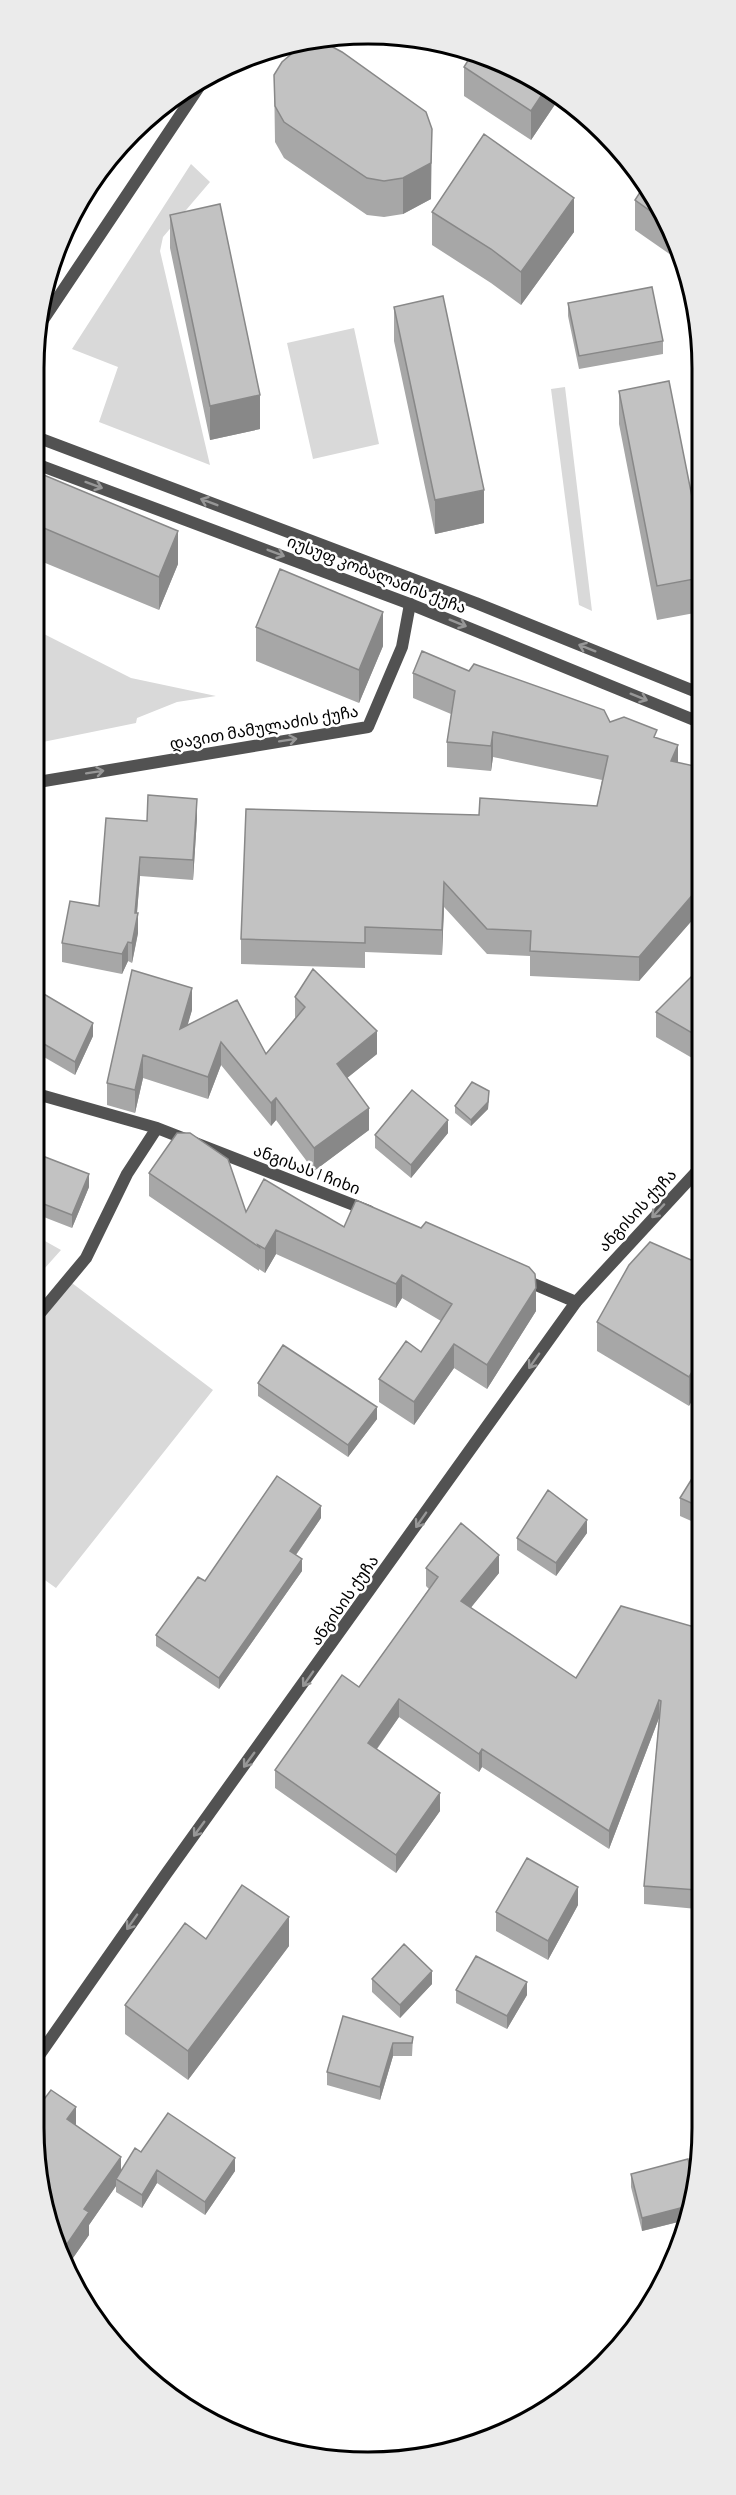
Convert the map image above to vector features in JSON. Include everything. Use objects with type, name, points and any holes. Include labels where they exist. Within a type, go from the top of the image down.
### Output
[{"type":"street","points":[[49,311],[194,94]]},
{"type":"street","name":"იუსუფ კობალაძის ქუჩა","points":[[44,440],[476,603],[692,690]]},
{"type":"street","name":"იუსუფ კობალაძის ქუჩა","points":[[44,467],[410,604],[692,719]]},
{"type":"street","name":"დავით მამულაძის ქუჩა","points":[[44,781],[368,727],[402,646],[410,604]]},
{"type":"street","name":"ანგისას I ჩიხი","points":[[44,1096],[157,1128],[385,1218]]},
{"type":"street","points":[[44,1308],[86,1258],[127,1174],[157,1128]]},
{"type":"street","name":"ანგისის ქუჩა","points":[[44,2048],[166,1874],[576,1302],[692,1177]]},
{"type":"street","points":[[512,1274],[576,1302]]},
{"type":"shaded area","points":[[191,164],[210,182],[163,237],[160,251],[210,465],[99,422],[118,367],[72,349]]},
{"type":"shaded area","points":[[354,328],[379,444],[313,459],[287,343]]},
{"type":"shaded area","points":[[565,387],[592,611],[579,605],[551,389]]},
{"type":"shaded area","points":[[44,634],[131,678],[216,696],[177,702],[137,718],[136,723],[44,742]]},
{"type":"shaded area","points":[[44,1240],[61,1250],[44,1269]]},
{"type":"shaded area","points":[[68,1280],[213,1390],[56,1588],[44,1579],[44,1308]]},
{"type":"building","points":[[326,46],[330,46],[342,52],[426,112],[432,129],[431,163],[403,178],[384,181],[367,178],[284,122],[275,106],[274,75],[282,62],[293,53]]},
{"type":"building","points":[[468,60],[492,68],[542,94],[531,111],[464,67]]},
{"type":"building","points":[[484,134],[574,198],[521,272],[491,249],[432,212]]},
{"type":"building","points":[[640,192],[653,213],[635,200]]},
{"type":"building","points":[[220,204],[260,395],[210,406],[170,215]]},
{"type":"building","points":[[652,287],[663,341],[579,356],[568,303]]},
{"type":"building","points":[[443,296],[484,490],[435,500],[394,307]]},
{"type":"building","points":[[669,381],[692,497],[692,579],[657,586],[619,391]]},
{"type":"building","points":[[44,475],[178,531],[159,577],[44,528]]},
{"type":"building","points":[[280,569],[383,612],[359,670],[256,627]]},
{"type":"building","points":[[422,651],[469,671],[474,664],[604,710],[610,722],[624,717],[657,730],[654,737],[678,745],[671,761],[692,766],[692,895],[639,957],[530,951],[531,931],[487,929],[444,882],[442,930],[365,927],[365,943],[241,939],[246,809],[479,815],[480,798],[597,806],[608,756],[493,732],[491,746],[447,742],[455,691],[413,673]]},
{"type":"building","points":[[148,795],[197,799],[193,860],[140,857],[135,913],[138,913],[132,943],[128,942],[122,954],[62,943],[70,901],[99,906],[106,818],[147,821]]},
{"type":"building","points":[[313,969],[377,1031],[337,1064],[369,1108],[314,1148],[276,1098],[271,1103],[221,1042],[208,1077],[143,1055],[135,1090],[107,1083],[132,970],[192,988],[180,1029],[237,1000],[266,1054],[305,1007],[295,997]]},
{"type":"building","points":[[692,976],[692,1033],[656,1012]]},
{"type":"building","points":[[44,994],[93,1023],[75,1062],[44,1044]]},
{"type":"building","points":[[472,1082],[489,1091],[488,1102],[471,1120],[455,1106]]},
{"type":"building","points":[[412,1090],[448,1120],[411,1165],[375,1135]]},
{"type":"building","points":[[177,1133],[190,1133],[228,1159],[246,1212],[264,1179],[344,1227],[356,1200],[421,1228],[426,1222],[529,1267],[535,1274],[536,1288],[487,1365],[454,1344],[414,1402],[379,1379],[406,1341],[421,1352],[452,1304],[402,1275],[396,1284],[276,1230],[265,1249],[258,1245],[259,1247],[149,1173]]},
{"type":"building","points":[[44,1157],[89,1174],[72,1215],[44,1204]]},
{"type":"building","points":[[650,1242],[692,1260],[692,1372],[689,1377],[597,1322],[629,1265]]},
{"type":"building","points":[[283,1345],[377,1407],[348,1445],[258,1383]]},
{"type":"building","points":[[277,1476],[321,1506],[290,1551],[302,1559],[219,1678],[156,1635],[198,1577],[205,1581]]},
{"type":"building","points":[[692,1479],[692,1503],[680,1498]]},
{"type":"building","points":[[548,1490],[587,1520],[556,1563],[517,1538]]},
{"type":"building","points":[[461,1523],[499,1555],[461,1601],[576,1678],[621,1606],[692,1626],[692,1890],[644,1886],[661,1701],[659,1700],[609,1831],[482,1749],[479,1754],[399,1699],[368,1743],[440,1793],[396,1855],[275,1770],[342,1675],[359,1687],[438,1577],[426,1568]]},
{"type":"building","points":[[527,1858],[578,1887],[548,1941],[496,1912]]},
{"type":"building","points":[[242,1885],[289,1917],[188,2051],[125,2005],[185,1923],[206,1939]]},
{"type":"building","points":[[404,1944],[432,1971],[400,2005],[372,1979]]},
{"type":"building","points":[[476,1956],[527,1982],[507,2016],[456,1990]]},
{"type":"building","points":[[343,2016],[413,2037],[412,2043],[393,2043],[380,2087],[327,2072]]},
{"type":"building","points":[[51,2090],[76,2107],[67,2119],[121,2157],[84,2209],[89,2212],[66,2245],[55,2211],[46,2169],[45,2098]]},
{"type":"building","points":[[168,2113],[235,2158],[205,2202],[157,2170],[142,2195],[116,2179],[135,2148],[141,2152]]},
{"type":"building","points":[[688,2159],[690,2169],[682,2208],[642,2218],[631,2174]]}]
